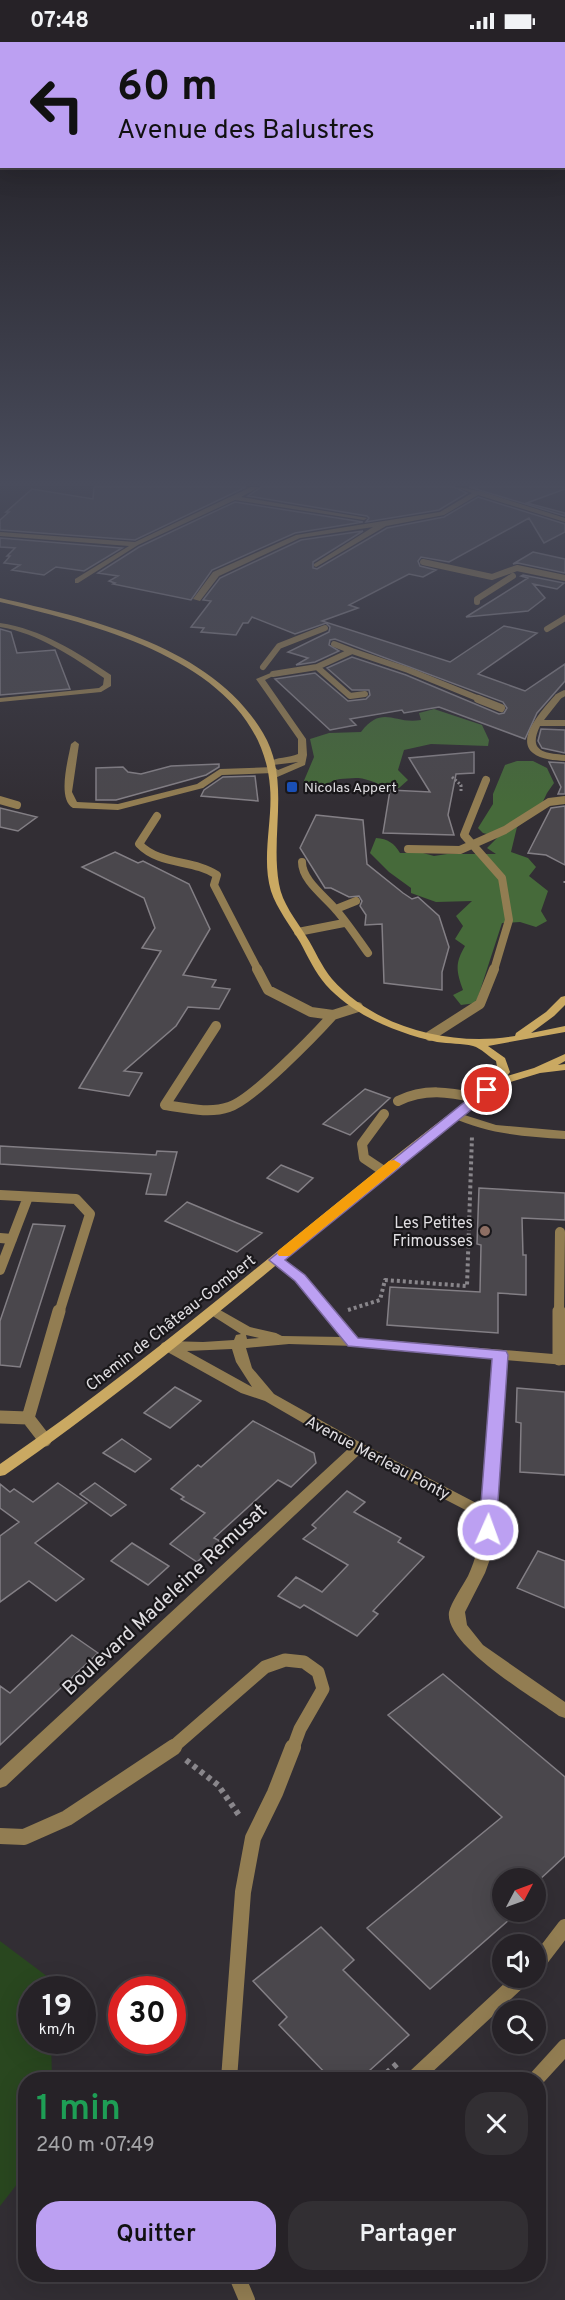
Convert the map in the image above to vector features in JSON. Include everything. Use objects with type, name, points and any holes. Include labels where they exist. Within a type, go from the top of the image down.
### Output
[{"type":"street","points":[[197,599],[202,592]]},
{"type":"street","points":[[0,600],[88,622],[131,638],[183,663],[219,689],[250,720],[259,732],[274,769],[272,855],[274,887],[328,981],[358,1007],[381,1019],[430,1036],[458,1043],[477,1043],[511,1040],[565,1027],[558,1014],[562,1002]]},
{"type":"street","points":[[0,625],[20,628],[108,677],[107,686],[101,690],[0,700]]},
{"type":"street","points":[[75,744],[68,792],[73,805],[118,807],[200,786],[220,772],[298,766],[303,763],[302,739],[260,679],[258,672],[263,667]]},
{"type":"street","points":[[260,679],[273,674]]},
{"type":"street","points":[[562,694],[530,736],[530,747],[536,754],[549,758],[565,758]]},
{"type":"street","points":[[538,723],[565,723]]},
{"type":"street","points":[[511,1040],[536,1025],[562,1002]]},
{"type":"street","points":[[477,1043],[501,1060],[504,1072],[497,1083]]},
{"type":"street","name":"Chemin de Château-Gombert","points":[[538,1071],[565,1057]]},
{"type":"street","name":"Chemin de Château-Gombert","points":[[0,1471],[45,1440],[167,1346],[497,1083],[538,1071],[565,1067]]},
{"type":"street","points":[[455,1115],[472,1124],[506,1132],[565,1135]]},
{"type":"street","points":[[276,1260],[300,1278],[354,1342]]},
{"type":"street","points":[[213,1310],[246,1330],[289,1340]]},
{"type":"street","points":[[238,1344],[246,1330]]},
{"type":"street","points":[[167,1346],[289,1340],[354,1342],[562,1359]]},
{"type":"street","name":"Avenue Merleau Ponty","points":[[238,1344],[239,1355],[252,1379],[270,1398]]},
{"type":"street","name":"Avenue Merleau Ponty","points":[[167,1346],[246,1390],[270,1398],[358,1448],[488,1515]]},
{"type":"street","points":[[500,1355],[487,1545],[477,1573],[458,1611],[459,1627],[477,1649],[565,1711]]},
{"type":"street","name":"Boulevard Madeleine Remusat","points":[[0,1781],[358,1448]]},
{"type":"lane","points":[[477,602],[477,599],[487,592]]},
{"type":"lane","points":[[547,629],[565,618]]},
{"type":"lane","points":[[263,667],[279,646],[325,628]]},
{"type":"lane","points":[[334,644],[408,670],[501,708]]},
{"type":"lane","points":[[273,674],[316,667],[352,651]]},
{"type":"lane","points":[[316,667],[350,696],[365,694]]},
{"type":"lane","points":[[430,1036],[480,1004],[493,973],[509,920],[502,878],[464,835],[486,780]]},
{"type":"lane","points":[[0,800],[17,805]]},
{"type":"lane","points":[[408,849],[460,850],[505,830],[549,802],[565,800]]},
{"type":"lane","points":[[157,816],[139,844],[141,849],[165,859],[210,868],[217,875],[214,885],[268,990],[311,1012],[333,1015],[358,1007]]},
{"type":"lane","points":[[302,862],[302,868],[317,890],[336,909],[368,953]]},
{"type":"lane","points":[[336,909],[356,901]]},
{"type":"lane","points":[[298,932],[345,923]]},
{"type":"lane","points":[[216,1026],[165,1105],[214,1111],[227,1110],[239,1103],[313,1037],[333,1015]]},
{"type":"lane","points":[[398,1101],[412,1093],[435,1090],[477,1098]]},
{"type":"lane","points":[[384,1114],[362,1144],[364,1158],[385,1172]]},
{"type":"lane","points":[[0,1195],[76,1199],[90,1214],[28,1418],[45,1440]]},
{"type":"lane","points":[[0,1270],[28,1197]]},
{"type":"lane","points":[[560,1232],[562,1359]]},
{"type":"lane","points":[[0,1238],[12,1239]]},
{"type":"lane","points":[[0,1417],[28,1418]]},
{"type":"lane","points":[[0,1836],[24,1837],[67,1818],[170,1750],[265,1667],[285,1660],[304,1662],[318,1672],[323,1689],[300,1729],[275,1793],[253,1838],[243,1892],[230,2072]]},
{"type":"lane","points":[[546,1952],[565,1927]]},
{"type":"lane","points":[[421,2072],[511,1988]]},
{"type":"lane","points":[[542,2072],[565,2047]]},
{"type":"lane","points":[[239,2282],[247,2300]]},
{"type":"path","points":[[452,777],[461,785],[460,793]]},
{"type":"path","points":[[345,1311],[380,1300],[385,1280],[468,1286],[472,1124]]},
{"type":"path","points":[[170,1750],[212,1776],[223,1787],[253,1838]]},
{"type":"green space","points":[[434,709],[482,725],[489,740],[488,746],[431,744],[404,750],[398,770],[408,780],[399,788],[358,778],[335,780],[318,788],[309,787],[303,783],[314,757],[310,739],[329,733],[361,732],[376,719],[383,717],[421,720],[419,713]]},
{"type":"green space","points":[[517,761],[533,761],[547,768],[554,783],[538,812],[517,827],[511,852],[528,858],[536,867],[529,876],[548,891],[541,911],[547,921],[536,927],[520,922],[502,923],[476,1003],[461,1005],[453,995],[463,990],[458,967],[459,957],[465,946],[455,939],[463,926],[456,916],[472,901],[436,902],[411,893],[411,888],[389,872],[370,853],[376,838],[390,842],[400,853],[423,853],[434,856],[496,854],[487,848],[498,837],[483,833],[478,828],[493,804],[493,794],[505,765]]},
{"type":"green space","points":[[0,1941],[47,1976],[18,1976],[18,2054],[51,2054],[52,2072],[18,2072],[18,2183],[0,2206]]},
{"type":"building","points":[[154,592],[196,592],[191,600]]},
{"type":"building","points":[[209,592],[373,592],[349,605],[358,608],[322,621],[450,662],[504,626],[537,633],[478,674],[525,691],[565,664],[565,681],[537,713],[525,739],[439,707],[404,713],[402,710],[350,719],[356,725],[330,730],[275,679],[315,673],[348,701],[366,699],[370,695],[369,690],[352,690],[327,668],[352,657],[406,675],[499,714],[504,713],[507,708],[503,702],[335,639],[330,640],[329,645],[339,651],[315,662],[296,665],[308,658],[288,652],[329,632],[330,627],[326,623],[295,634],[252,617],[248,623],[243,623],[236,635],[201,632],[204,628],[191,627],[211,601],[203,600]]},
{"type":"building","points":[[505,592],[540,592],[545,598],[528,611],[466,617]]},
{"type":"building","points":[[0,629],[11,632],[17,653],[55,650],[70,689],[0,695]]},
{"type":"building","points":[[541,729],[565,730],[565,753],[542,748],[538,741]]},
{"type":"building","points":[[474,752],[474,773],[456,774],[448,815],[454,835],[383,833],[390,790],[430,792],[409,758]]},
{"type":"building","points":[[549,762],[565,763],[565,794],[558,794],[561,787]]},
{"type":"building","points":[[219,764],[219,767],[206,775],[116,800],[96,800],[96,768],[123,767],[128,772],[141,774],[171,766]]},
{"type":"building","points":[[255,776],[258,801],[201,796],[204,790],[223,777]]},
{"type":"building","points":[[565,806],[565,865],[546,855],[528,853],[551,808]]},
{"type":"building","points":[[0,808],[37,817],[18,831],[0,827]]},
{"type":"building","points":[[316,815],[363,820],[367,864],[412,899],[418,897],[439,916],[449,947],[442,972],[442,990],[384,983],[382,924],[365,925],[366,915],[360,906],[362,901],[359,896],[349,897],[331,888],[325,888],[300,848]]},
{"type":"building","points":[[115,852],[138,863],[143,861],[189,884],[210,929],[183,975],[216,980],[212,987],[230,989],[219,1009],[188,1007],[176,1026],[124,1071],[142,1073],[129,1096],[79,1088],[161,951],[142,948],[155,928],[144,898],[82,867]]},
{"type":"building","points":[[365,1089],[390,1098],[350,1135],[323,1124]]},
{"type":"building","points":[[0,1146],[156,1155],[157,1151],[177,1152],[166,1195],[146,1194],[151,1174],[0,1164]]},
{"type":"building","points":[[281,1165],[313,1178],[298,1192],[267,1178]]},
{"type":"building","points":[[479,1188],[565,1193],[565,1220],[522,1218],[523,1255],[526,1255],[526,1295],[498,1293],[498,1333],[387,1325],[390,1287],[480,1292],[481,1245],[477,1244]]},
{"type":"building","points":[[187,1202],[262,1233],[237,1252],[165,1221]]},
{"type":"building","points":[[33,1224],[65,1226],[20,1367],[0,1365],[0,1321]]},
{"type":"building","points":[[175,1387],[201,1401],[170,1428],[144,1413]]},
{"type":"building","points":[[517,1388],[565,1392],[565,1475],[520,1472],[521,1423],[516,1422]]},
{"type":"building","points":[[253,1421],[314,1453],[316,1463],[291,1487],[278,1480],[214,1538],[220,1541],[197,1562],[170,1544],[205,1513],[181,1499],[184,1497],[171,1489],[198,1465],[201,1467]]},
{"type":"building","points":[[122,1439],[151,1459],[135,1472],[103,1453]]},
{"type":"building","points":[[58,1483],[87,1503],[35,1543],[84,1579],[56,1601],[29,1581],[0,1602],[0,1536],[19,1522],[0,1508],[0,1484],[10,1492],[14,1489],[33,1502]]},
{"type":"building","points":[[95,1483],[126,1505],[111,1516],[80,1494]]},
{"type":"building","points":[[347,1491],[365,1502],[354,1512],[401,1538],[398,1542],[424,1557],[373,1611],[378,1614],[357,1636],[304,1605],[300,1608],[278,1596],[296,1577],[322,1592],[348,1565],[303,1539],[316,1528],[312,1525]]},
{"type":"building","points":[[132,1543],[169,1566],[148,1585],[111,1561]]},
{"type":"building","points":[[538,1551],[565,1561],[565,1608],[517,1588]]},
{"type":"building","points":[[72,1635],[98,1653],[0,1745],[0,1686],[10,1693]]},
{"type":"building","points":[[443,1674],[565,1777],[565,1856],[546,1874],[546,1868],[492,1868],[492,1922],[506,1922],[430,1989],[367,1928],[502,1817],[388,1715]]},
{"type":"building","points":[[321,1927],[354,1960],[343,1970],[409,2035],[368,2072],[324,2072],[279,2025],[287,2017],[253,1981]]},
{"type":"slow traffic","points":[[284,1253],[394,1164]]},
{"type":"place","name":"Nicolas Appert","points":[[292,787]]},
{"type":"place","name":"Les Petites Frimousses","points":[[485,1231]]},
{"type":"route","points":[[487,1090],[276,1260],[300,1278],[354,1342],[500,1355],[488,1530]]}]
